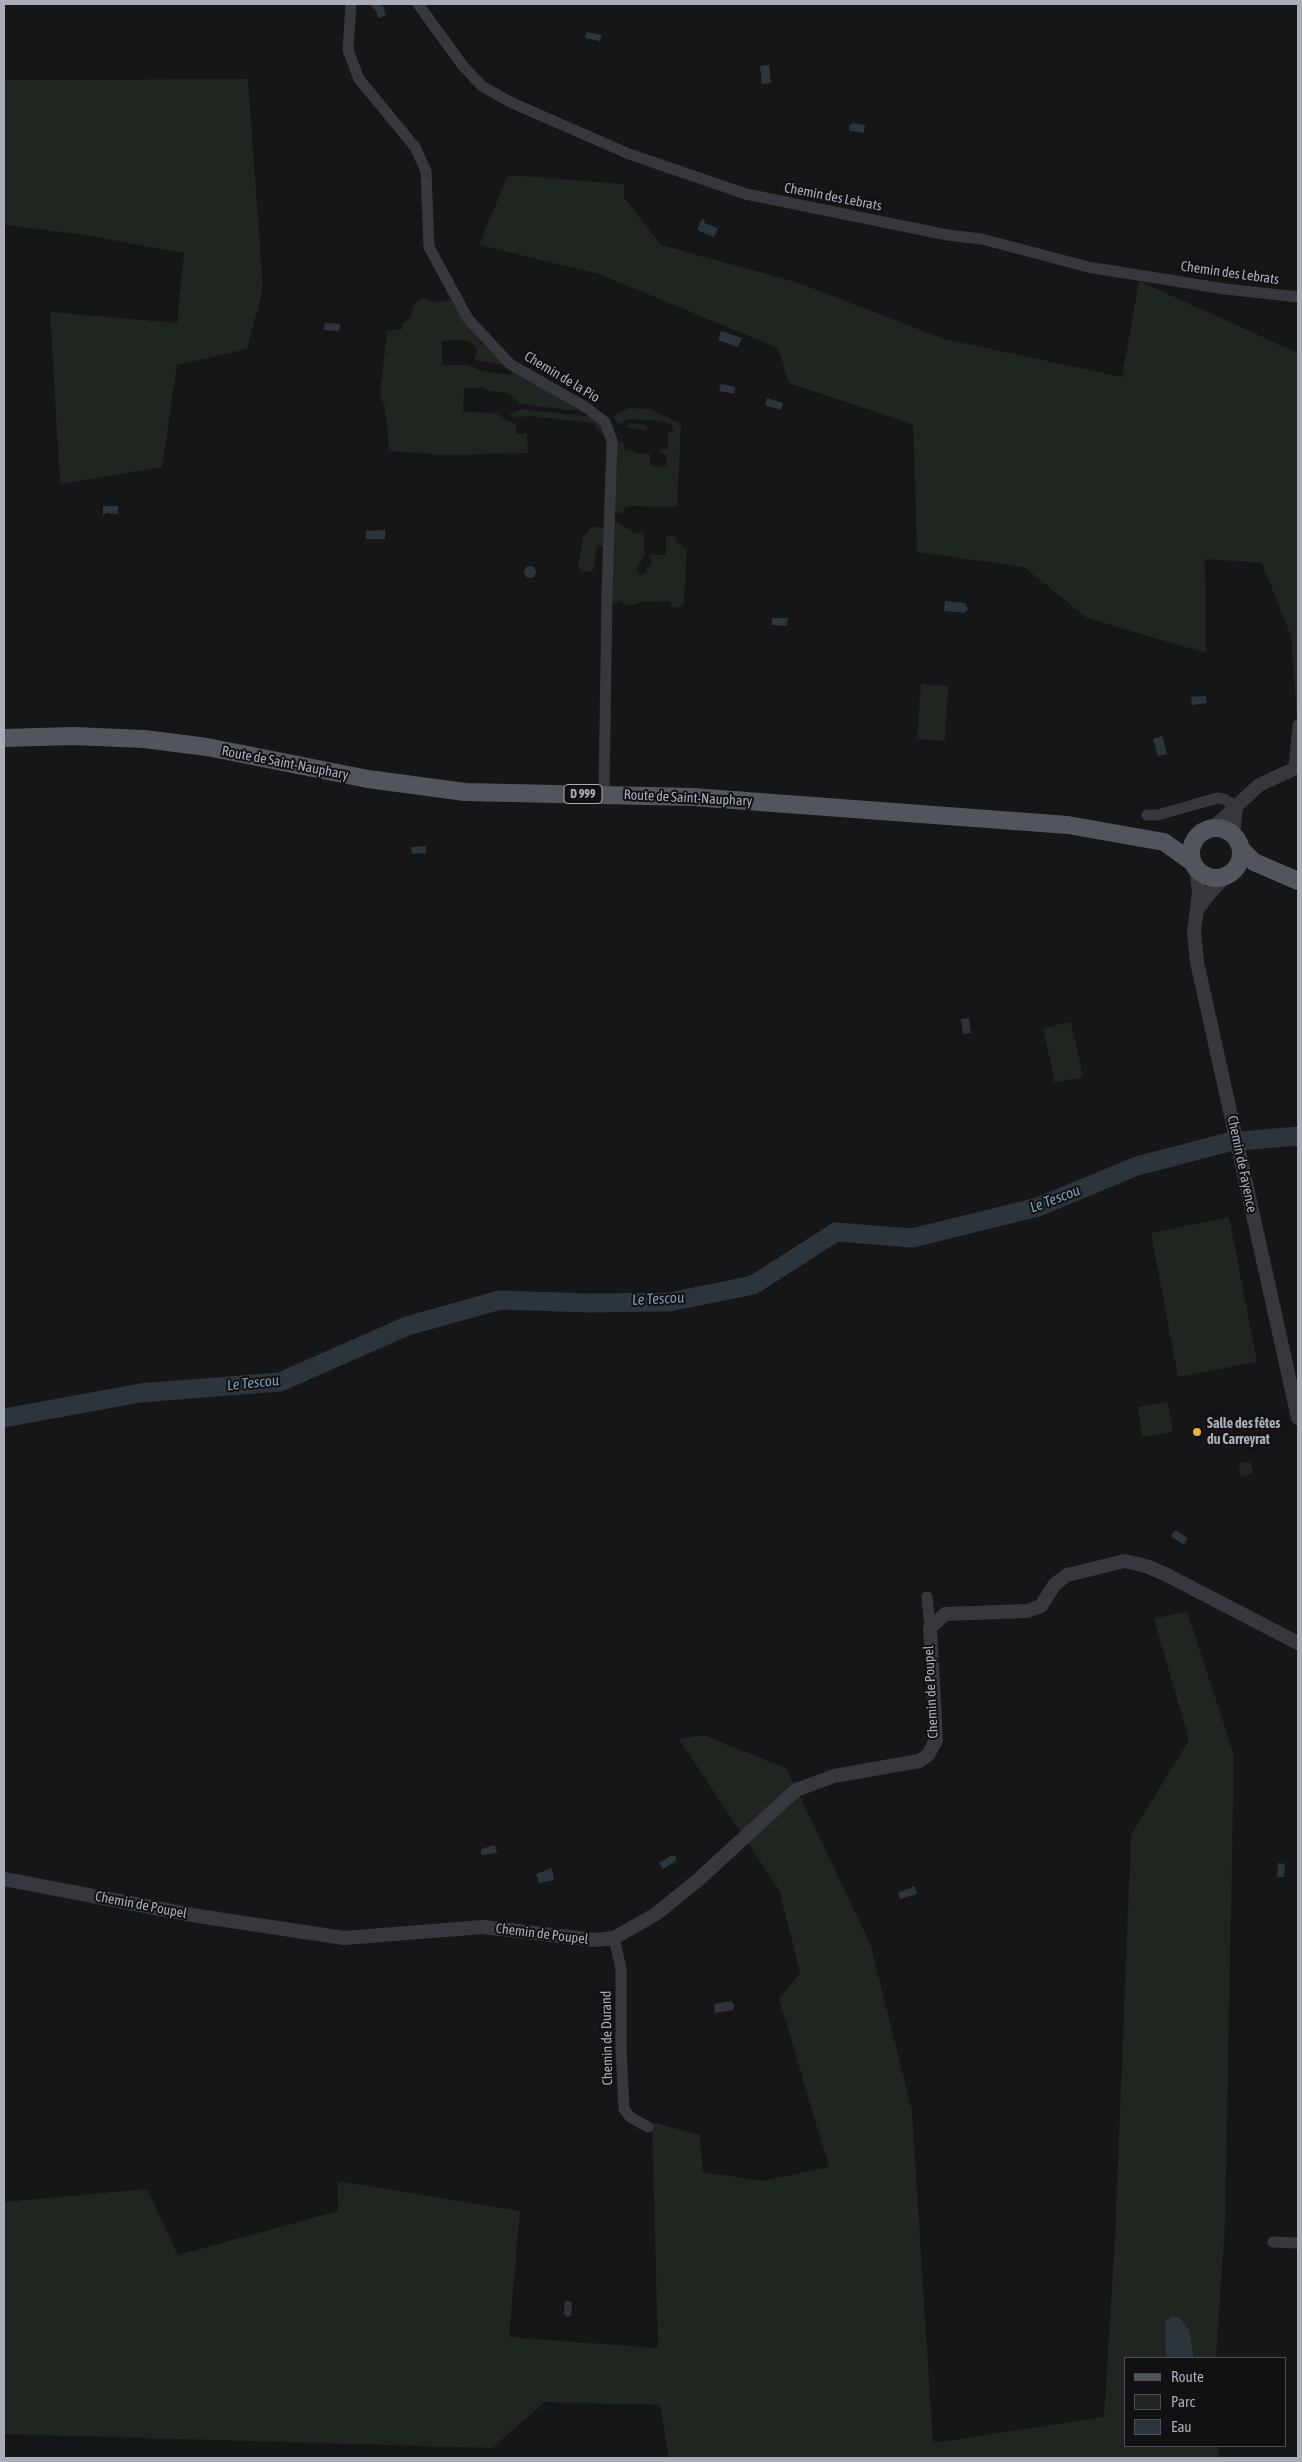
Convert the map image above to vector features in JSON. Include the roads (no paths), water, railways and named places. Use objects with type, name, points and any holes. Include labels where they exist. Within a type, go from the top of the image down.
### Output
[{"type":"main road","name":"Route de Saint-Nauphary","points":[[4,738],[73,736],[144,738],[224,750],[368,779],[447,791],[508,794],[604,794],[693,797],[1068,824],[1164,842],[1198,836]]},
{"type":"main road","points":[[1274,872],[1252,870],[1227,876],[1209,877],[1194,865],[1191,850],[1198,836],[1213,828],[1224,829],[1254,862],[1298,881]]},
{"type":"main road","name":"Route de Saint-Nauphary","points":[[1164,842],[1194,865]]},
{"type":"main road","points":[[1227,876],[1239,864],[1237,842]]},
{"type":"street","name":"Chemin de la Pio","points":[[351,4],[348,50],[359,79],[415,146],[426,171],[429,247],[468,319],[510,364],[587,408],[605,422],[612,441],[607,593],[604,794]]},
{"type":"street","name":"Chemin des Lebrats","points":[[418,4],[463,66],[482,86],[510,102],[629,154],[746,194],[947,235],[982,239],[1088,267],[1225,289],[1298,297]]},
{"type":"street","points":[[1213,828],[1259,785],[1296,768],[1298,725]]},
{"type":"street","points":[[1147,815],[1158,815],[1217,798],[1224,799],[1236,806]]},
{"type":"street","points":[[1236,806],[1237,842]]},
{"type":"street","name":"Chemin de Fayence","points":[[1194,865],[1198,910],[1194,932],[1197,962],[1298,1418]]},
{"type":"street","name":"Chemin de Fayence","points":[[1198,910],[1208,895],[1227,876]]},
{"type":"street","name":"Chemin de Poupel","points":[[930,1628],[945,1614],[1027,1611],[1042,1606],[1055,1584],[1067,1575],[1130,1562],[1165,1574],[1298,1643]]},
{"type":"street","name":"Chemin de Poupel","points":[[4,1879],[198,1916],[344,1938],[483,1927],[596,1940],[614,1938],[656,1914],[796,1790],[834,1776],[919,1761],[928,1755],[936,1740],[927,1596]]},
{"type":"street","name":"Chemin de Durand","points":[[614,1938],[621,1968],[621,2049],[624,2109],[630,2117],[648,2127]]},
{"type":"street","points":[[1273,2242],[1298,2243]]},
{"type":"water","points":[[373,4],[383,6],[386,15],[379,18],[371,6]]},
{"type":"water","points":[[586,32],[602,35],[600,41],[585,38]]},
{"type":"water","points":[[769,65],[771,83],[762,84],[760,66]]},
{"type":"water","points":[[852,123],[865,125],[864,133],[850,131],[849,126]]},
{"type":"water","points":[[702,219],[705,220],[704,223],[718,228],[714,237],[697,230]]},
{"type":"water","points":[[325,323],[340,324],[339,331],[324,330]]},
{"type":"water","points":[[721,331],[742,338],[738,347],[718,340]]},
{"type":"water","points":[[721,384],[735,387],[734,394],[719,391]]},
{"type":"water","points":[[767,398],[783,403],[781,410],[765,405]]},
{"type":"water","points":[[103,506],[118,506],[118,514],[106,513],[103,516]]},
{"type":"water","points":[[385,530],[385,539],[366,539],[366,531]]},
{"type":"water","points":[[528,566],[532,566],[536,572],[532,578],[528,578],[524,574],[524,570]]},
{"type":"water","points":[[945,601],[965,603],[968,609],[964,613],[944,611]]},
{"type":"water","points":[[772,618],[788,618],[787,626],[772,625]]},
{"type":"water","points":[[1206,696],[1207,703],[1192,705],[1191,697]]},
{"type":"water","points":[[1162,736],[1167,754],[1158,756],[1153,739]]},
{"type":"water","points":[[426,846],[426,853],[412,854],[411,847]]},
{"type":"water","points":[[969,1018],[971,1033],[963,1034],[961,1019]]},
{"type":"water","points":[[1175,1530],[1188,1538],[1184,1545],[1171,1536]]},
{"type":"water","points":[[495,1845],[497,1853],[481,1855],[481,1849]]},
{"type":"water","points":[[672,1855],[676,1857],[676,1861],[663,1869],[659,1863]]},
{"type":"water","points":[[1278,1863],[1285,1864],[1284,1877],[1277,1877]]},
{"type":"water","points":[[552,1868],[554,1880],[539,1883],[536,1874]]},
{"type":"water","points":[[912,1886],[915,1887],[917,1894],[900,1899],[898,1892],[912,1888]]},
{"type":"water","points":[[731,2001],[734,2005],[733,2010],[715,2013],[714,2004]]},
{"type":"water","points":[[565,2301],[572,2302],[571,2315],[568,2317],[564,2314]]},
{"type":"water","points":[[1173,2316],[1180,2318],[1189,2330],[1194,2357],[1166,2357],[1165,2322]]},
{"type":"waterway","name":"Le Tescou","points":[[4,1418],[140,1393],[280,1382],[407,1326],[500,1300],[589,1303],[670,1302],[753,1285],[836,1232],[912,1238],[1038,1207],[1137,1166],[1229,1142],[1298,1136]]},
{"type":"place","name":"Salle des fêtes du Carreyrat","points":[[1197,1432]]}]
